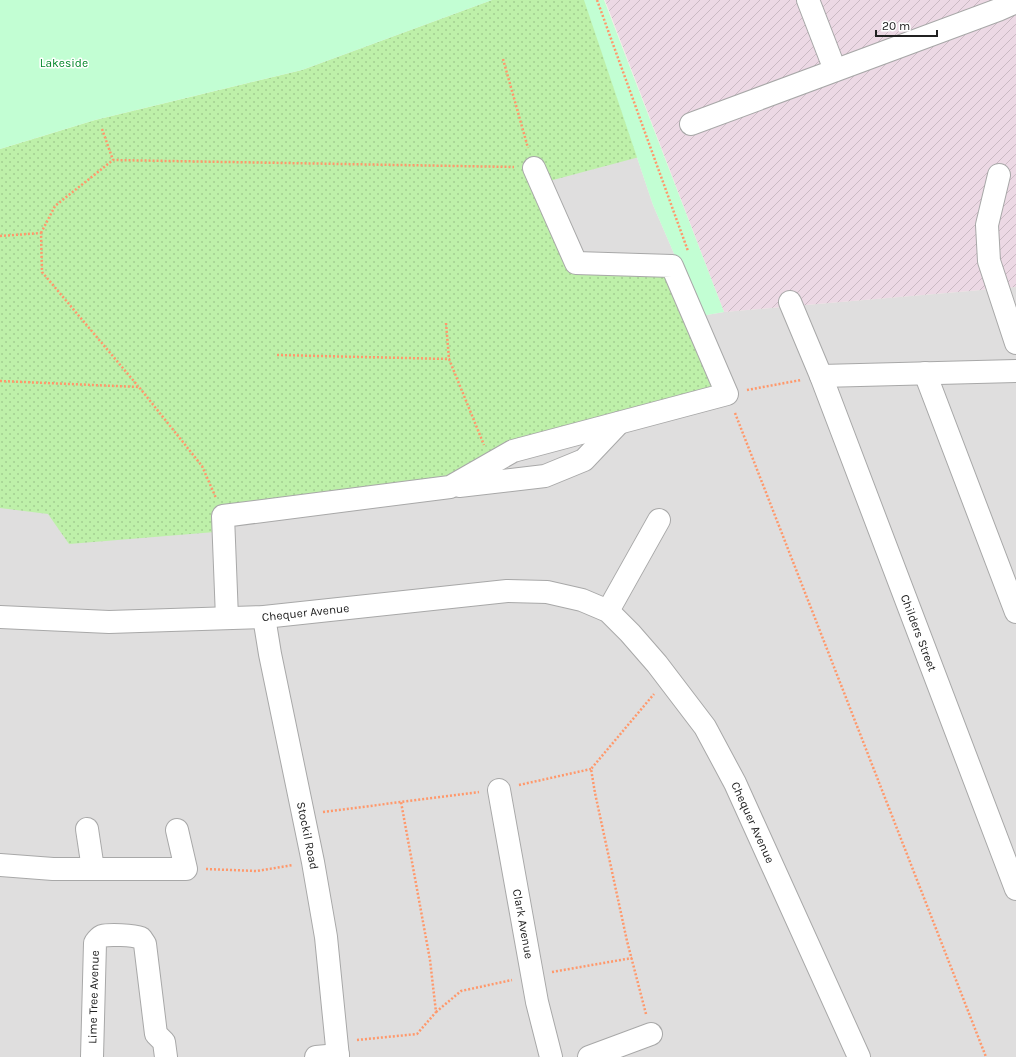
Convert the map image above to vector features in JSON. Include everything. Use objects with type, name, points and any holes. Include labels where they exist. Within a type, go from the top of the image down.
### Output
[{"type":"street","points":[[808,0],[835,70]]},
{"type":"street","points":[[690,124],[1016,2]]},
{"type":"street","points":[[450,488],[513,451],[727,394],[672,266],[576,263],[534,168]]},
{"type":"street","points":[[999,175],[987,225],[989,261],[1016,343]]},
{"type":"street","name":"Childers Street","points":[[790,302],[821,376],[1016,889]]},
{"type":"street","points":[[821,376],[1016,370]]},
{"type":"street","points":[[925,373],[1016,612]]},
{"type":"street","points":[[227,618],[224,516],[545,476],[584,460],[619,423]]},
{"type":"street","points":[[608,611],[659,520]]},
{"type":"street","name":"Chequer Avenue","points":[[0,617],[109,622],[264,617],[508,591],[547,592],[582,600],[608,611],[630,633],[657,664],[705,727],[735,783],[859,1057]]},
{"type":"street","name":"Stockil Road","points":[[264,617],[270,654],[313,862],[326,938],[338,1051]]},
{"type":"street","name":"Clark Avenue","points":[[500,790],[537,1002],[551,1057]]},
{"type":"street","points":[[87,829],[93,869]]},
{"type":"street","points":[[0,864],[53,869],[186,869],[177,830]]},
{"type":"street","name":"Lime Tree Avenue","points":[[92,1057],[96,943],[98,938],[103,936],[134,936],[141,938],[144,944],[156,1034],[164,1042],[166,1057]]},
{"type":"street","points":[[589,1057],[651,1034]]},
{"type":"street","points":[[316,1057],[338,1051]]},
{"type":"path","points":[[597,0],[688,252]]},
{"type":"path","points":[[224,516],[202,466],[139,387],[42,272],[41,233],[55,206],[113,160],[534,168],[503,59]]},
{"type":"path","points":[[102,129],[113,160]]},
{"type":"path","points":[[0,236],[41,233]]},
{"type":"path","points":[[446,323],[449,359],[491,464]]},
{"type":"path","points":[[277,355],[449,359]]},
{"type":"path","points":[[821,376],[727,394],[986,1057]]},
{"type":"path","points":[[0,381],[139,387]]},
{"type":"path","points":[[303,814],[500,790],[591,769],[668,678]]},
{"type":"path","points":[[591,769],[627,941],[651,1034]]},
{"type":"path","points":[[338,1051],[417,1034],[436,1012],[430,960],[401,802]]},
{"type":"path","points":[[186,869],[257,871],[313,862]]},
{"type":"shaded area","points":[[492,0],[584,0],[653,205],[701,316],[724,312],[1016,287],[1016,1057],[0,1057],[0,149],[302,70]]},
{"type":"shaded area","points":[[605,0],[1016,0],[1016,287],[724,312]]},
{"type":"green space","name":"Lakeside","points":[[0,0],[492,0],[302,70],[95,120],[0,149]]},
{"type":"green space","points":[[492,0],[585,0],[643,156],[538,184],[570,270],[670,275],[720,390],[446,480],[222,510],[215,532],[69,544],[48,514],[0,508],[0,149],[95,120],[302,70]]},
{"type":"green space","points":[[584,0],[604,0],[724,312],[701,316],[653,205]]}]
